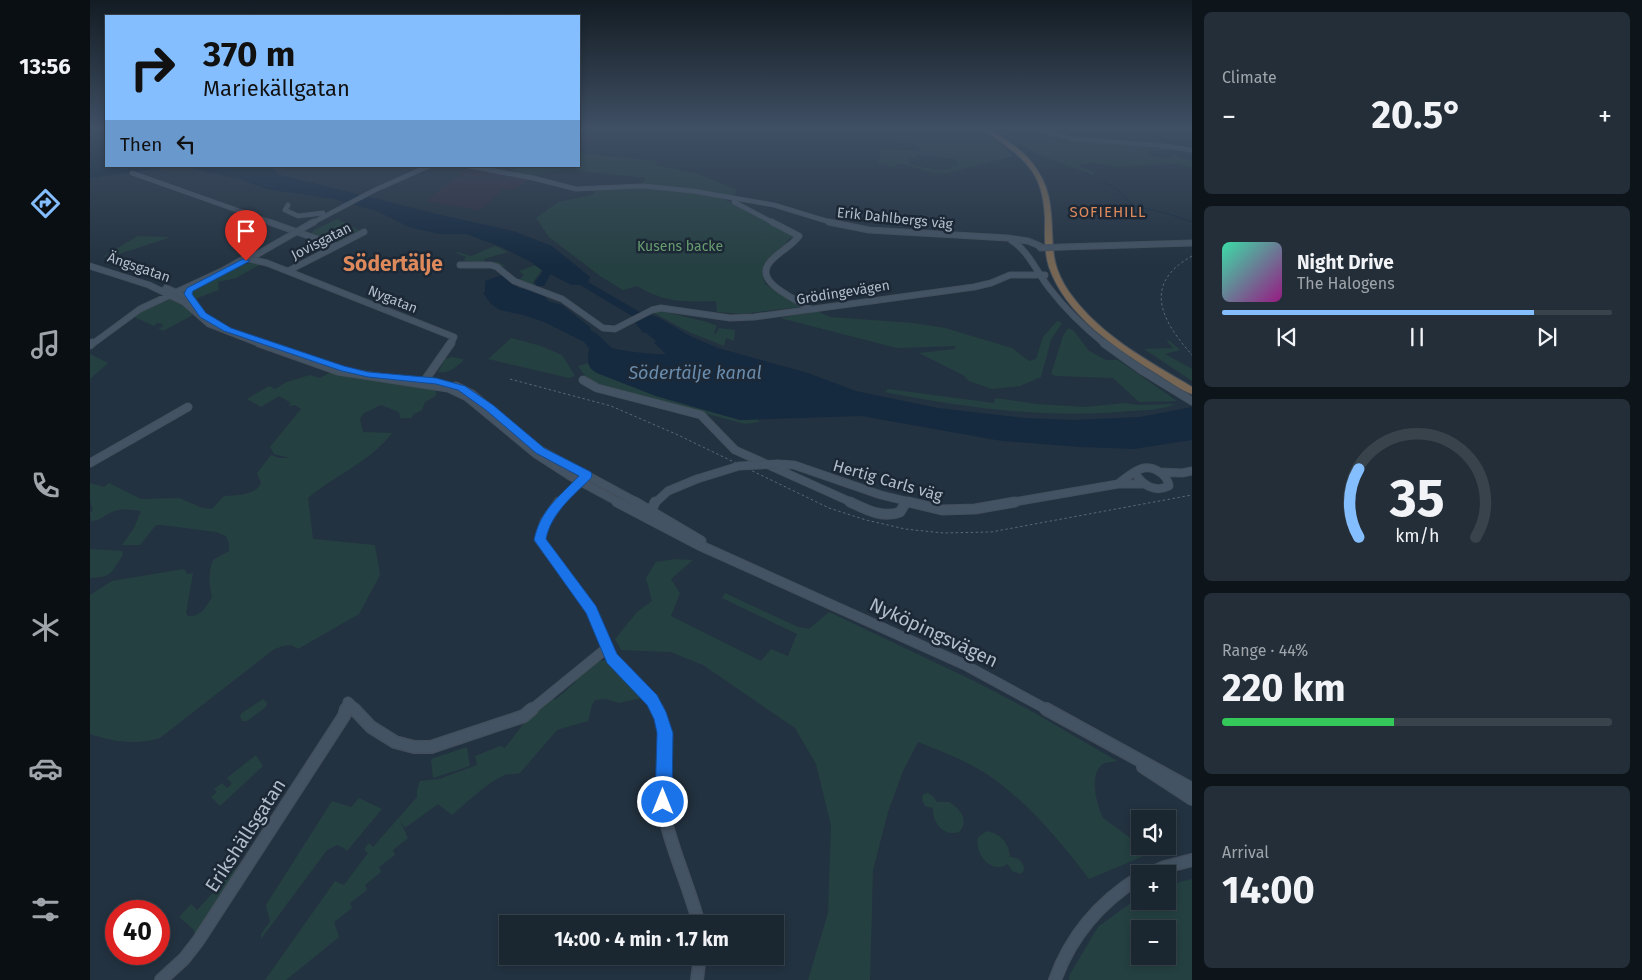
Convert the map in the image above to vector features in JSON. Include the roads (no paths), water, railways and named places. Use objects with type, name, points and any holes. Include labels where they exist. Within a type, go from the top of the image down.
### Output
[{"type":"highway","points":[[1038,175],[1049,204],[1048,246],[1054,273],[1065,291],[1093,320],[1140,359],[1192,386]]},
{"type":"highway","points":[[1176,379],[1192,391]]},
{"type":"street","points":[[137,175],[337,246]]},
{"type":"street","points":[[175,294],[191,289],[236,266],[308,224],[405,175]]},
{"type":"street","points":[[288,204],[285,208],[286,212],[299,216],[317,215],[342,207],[409,175]]},
{"type":"street","name":"Erik Dahlbergs väg","points":[[516,175],[576,189],[652,186],[693,191],[774,205],[846,226],[950,236],[1007,238],[1018,244]]},
{"type":"street","points":[[735,198],[734,202],[799,236],[789,247],[769,262],[765,273],[770,283],[810,309]]},
{"type":"street","points":[[302,235],[335,210]]},
{"type":"street","name":"Jovisgatan","points":[[288,271],[364,232]]},
{"type":"street","name":"Erik Dahlbergs väg","points":[[995,237],[1023,240]]},
{"type":"street","points":[[1018,244],[1023,240],[1036,247]]},
{"type":"street","points":[[1018,244],[1036,247],[1063,247],[1192,243]]},
{"type":"street","points":[[1018,244],[1042,274]]},
{"type":"street","points":[[1036,247],[1029,252],[1058,300],[1095,335],[1158,381],[1192,401]]},
{"type":"street","points":[[90,345],[128,317],[252,257]]},
{"type":"street","name":"Nygatan","points":[[252,257],[454,338],[426,381]]},
{"type":"street","name":"Ängsgatan","points":[[90,264],[175,294]]},
{"type":"street","name":"Grödingevägen","points":[[460,264],[491,265],[502,270],[514,281],[562,298],[603,328],[615,329],[652,310],[666,308],[712,316],[746,317],[974,287],[991,283],[1010,275],[1042,274]]},
{"type":"street","points":[[191,289],[188,294],[203,315],[228,330],[342,369],[426,381]]},
{"type":"street","points":[[175,294],[192,302]]},
{"type":"street","points":[[175,294],[198,317],[209,324],[297,358],[348,373],[426,381]]},
{"type":"street","points":[[583,380],[597,388],[701,415],[712,424],[725,442],[735,450],[866,509],[888,515],[905,508],[906,502]]},
{"type":"street","name":"Nyköpingsvägen","points":[[426,381],[451,384],[466,390],[540,450],[650,510],[715,551]]},
{"type":"street","name":"Nyköpingsvägen","points":[[426,381],[467,397],[536,454],[633,511],[715,551],[965,664],[1039,703],[1132,758],[1192,789]]},
{"type":"street","points":[[90,463],[188,407]]},
{"type":"street","name":"Hertig Carls väg","points":[[641,505],[656,501],[683,484],[739,466],[794,465],[906,502],[942,510],[975,509],[1118,484],[1144,484],[1155,489],[1164,489],[1169,486],[1169,480],[1182,473]]},
{"type":"street","name":"Hertig Carls väg","points":[[1118,484],[1138,469],[1145,468],[1159,472],[1182,473],[1192,471]]},
{"type":"street","points":[[1135,472],[1137,478],[1144,484]]},
{"type":"street","points":[[1159,472],[1169,480]]},
{"type":"street","points":[[587,475],[551,512],[543,525],[540,540],[592,610],[612,659],[652,700],[661,717],[665,733],[663,787],[666,821],[697,915]]},
{"type":"street","name":"Hertig Carls väg","points":[[650,510],[683,484]]},
{"type":"street","name":"Hertig Carls väg","points":[[650,510],[656,501]]},
{"type":"street","points":[[633,511],[650,510],[652,521]]},
{"type":"street","name":"Erikshällsgatan","points":[[161,980],[184,959],[198,941],[344,716],[348,702],[371,727],[395,742],[414,747],[431,747],[524,716],[607,648]]},
{"type":"street","name":"Nyköpingsvägen","points":[[1132,758],[1192,799]]},
{"type":"street","points":[[1175,865],[1191,862]]},
{"type":"street","points":[[1055,980],[1068,947],[1085,924],[1106,902],[1131,884]]},
{"type":"street","points":[[697,980],[699,965]]},
{"type":"water","name":"Södertälje kanal","points":[[90,175],[114,175],[90,178]]},
{"type":"water","name":"Södertälje kanal","points":[[220,175],[280,175],[513,231],[552,246],[590,277],[588,282],[645,315],[658,317],[690,336],[718,348],[808,373],[856,391],[938,408],[1024,418],[1073,420],[1140,417],[1192,407],[1192,440],[1134,449],[1080,447],[1002,441],[861,416],[740,420],[656,396],[597,373],[589,365],[589,348],[584,342],[544,322],[500,310],[491,304],[483,293],[485,292],[485,281],[502,275],[519,288],[533,290],[543,294],[548,301],[562,305],[611,347],[621,350],[666,354],[654,343],[656,341],[646,333],[643,333],[634,321],[637,319],[580,285],[571,285],[550,275],[544,286],[536,286],[537,284],[534,283],[543,271],[531,262],[501,247],[466,234],[439,234],[409,227],[377,211],[334,199],[266,189]]},
{"type":"waterway","points":[[1102,181],[1116,188],[1121,194]]},
{"type":"waterway","points":[[1123,196],[1134,206],[1169,214],[1192,222]]},
{"type":"railway","points":[[1192,256],[1176,267],[1167,278],[1162,290],[1165,316],[1172,329],[1192,355]]},
{"type":"railway","points":[[510,379],[611,406],[678,435],[829,508],[866,520],[905,529],[943,533],[991,532],[1192,495]]},
{"type":"district","name":"SOFIEHILL","points":[[1108,212]]},
{"type":"district","name":"Södertälje","points":[[393,264]]},
{"type":"park label","name":"Kusens backe","points":[[680,246]]}]
